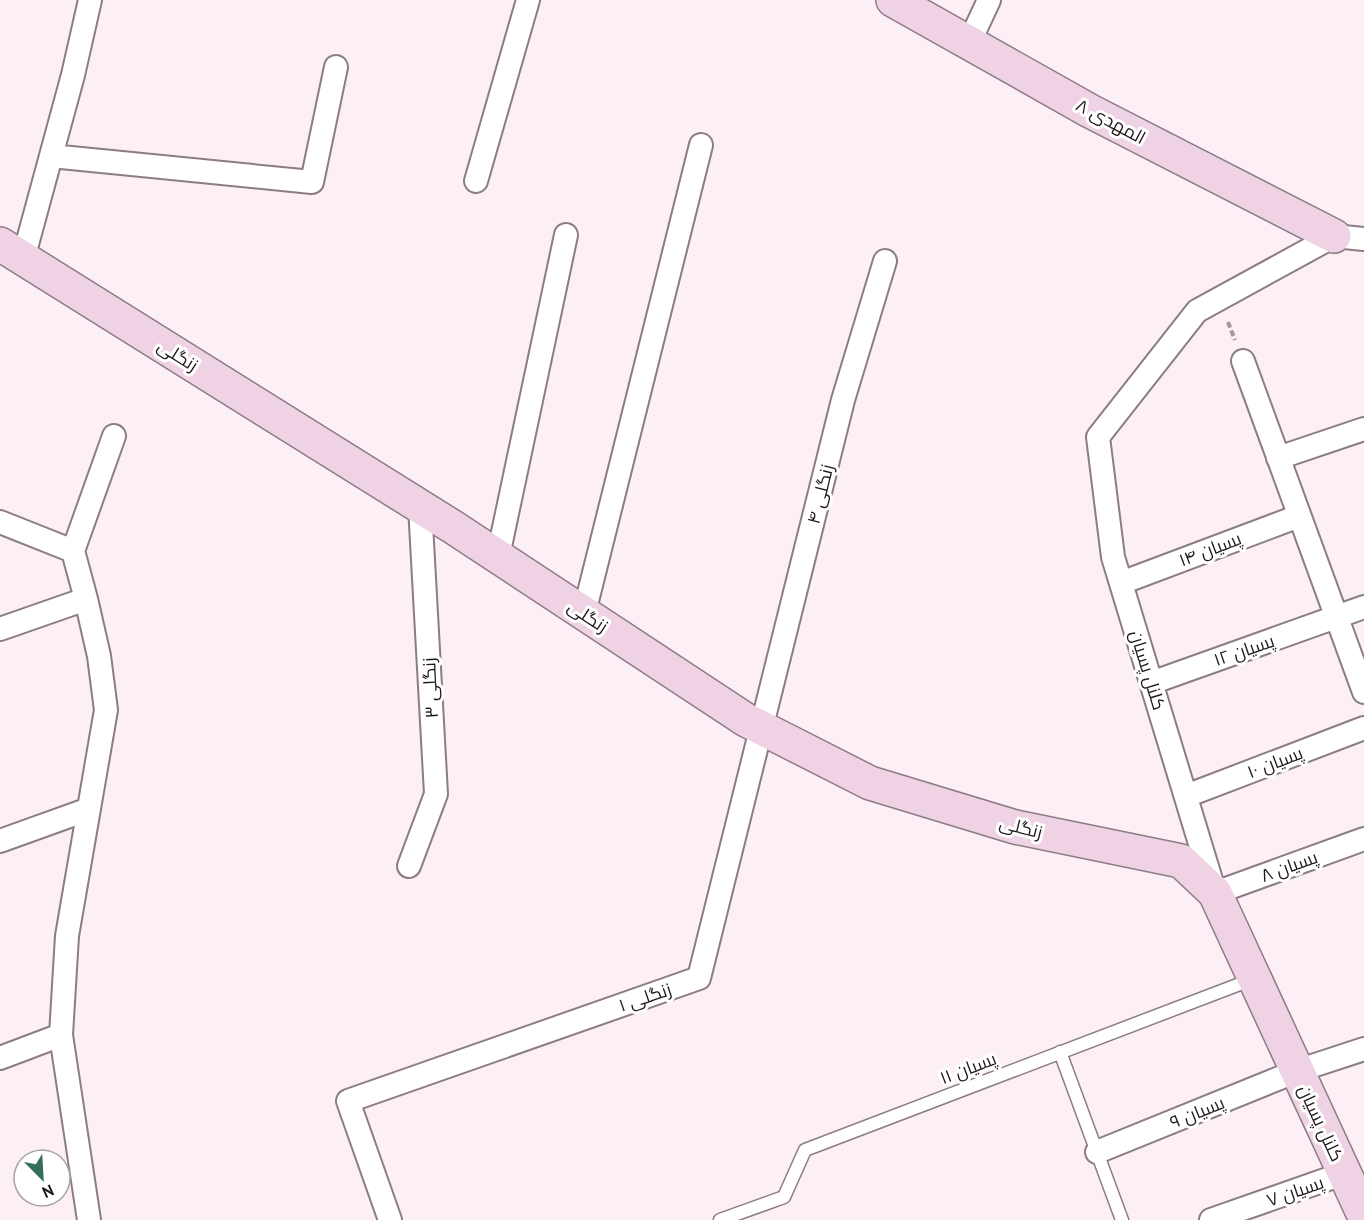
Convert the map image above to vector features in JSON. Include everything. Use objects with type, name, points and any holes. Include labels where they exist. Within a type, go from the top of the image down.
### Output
[{"type":"street","points":[[11,251],[51,156],[90,0]]},
{"type":"street","points":[[476,181],[528,0]]},
{"type":"street","name":"المهدی ۸","points":[[892,0],[1090,111],[1349,237]]},
{"type":"street","points":[[969,43],[989,0]]},
{"type":"street","points":[[51,156],[312,182],[336,67]]},
{"type":"street","points":[[584,613],[702,145]]},
{"type":"street","points":[[498,556],[566,235]]},
{"type":"street","name":"کلنل پسیان","points":[[1349,237],[1197,311],[1098,437],[1113,557],[1215,893],[1364,1213]]},
{"type":"street","name":"زنگلی","points":[[11,251],[420,506],[746,720],[870,783],[1015,827],[1181,861],[1215,893]]},
{"type":"street","name":"زنگلی ۴","points":[[762,728],[843,400],[885,261]]},
{"type":"street","points":[[1243,361],[1364,692]]},
{"type":"street","points":[[1278,458],[1364,429]]},
{"type":"street","points":[[89,1220],[61,1035],[67,936],[106,710],[99,656],[73,551],[114,436]]},
{"type":"street","name":"زنگلی ۳","points":[[409,866],[436,794],[420,506]]},
{"type":"street","name":"پسیان ۱۴","points":[[1121,583],[1299,516]]},
{"type":"street","points":[[0,522],[73,551]]},
{"type":"street","points":[[0,629],[86,599]]},
{"type":"street","name":"پسیان ۱۲","points":[[1151,682],[1364,607]]},
{"type":"street","name":"زنگلی ۱","points":[[390,1220],[348,1101],[699,978],[762,728]]},
{"type":"street","name":"پسیان ۱۰","points":[[1186,796],[1364,728]]},
{"type":"street","points":[[0,841],[89,808]]},
{"type":"street","name":"پسیان ۸","points":[[1215,893],[1364,839]]},
{"type":"street","points":[[0,1058],[61,1035]]},
{"type":"street","name":"پسیان ۹","points":[[1097,1152],[1297,1071],[1364,1049]]},
{"type":"street","name":"پسیان ۷","points":[[1211,1220],[1345,1173]]},
{"type":"lane","name":"پسیان ۱۱","points":[[720,1220],[784,1197],[805,1150],[1254,978]]},
{"type":"lane","points":[[1060,1052],[1122,1220]]},
{"type":"path","points":[[1219,299],[1243,361]]}]
